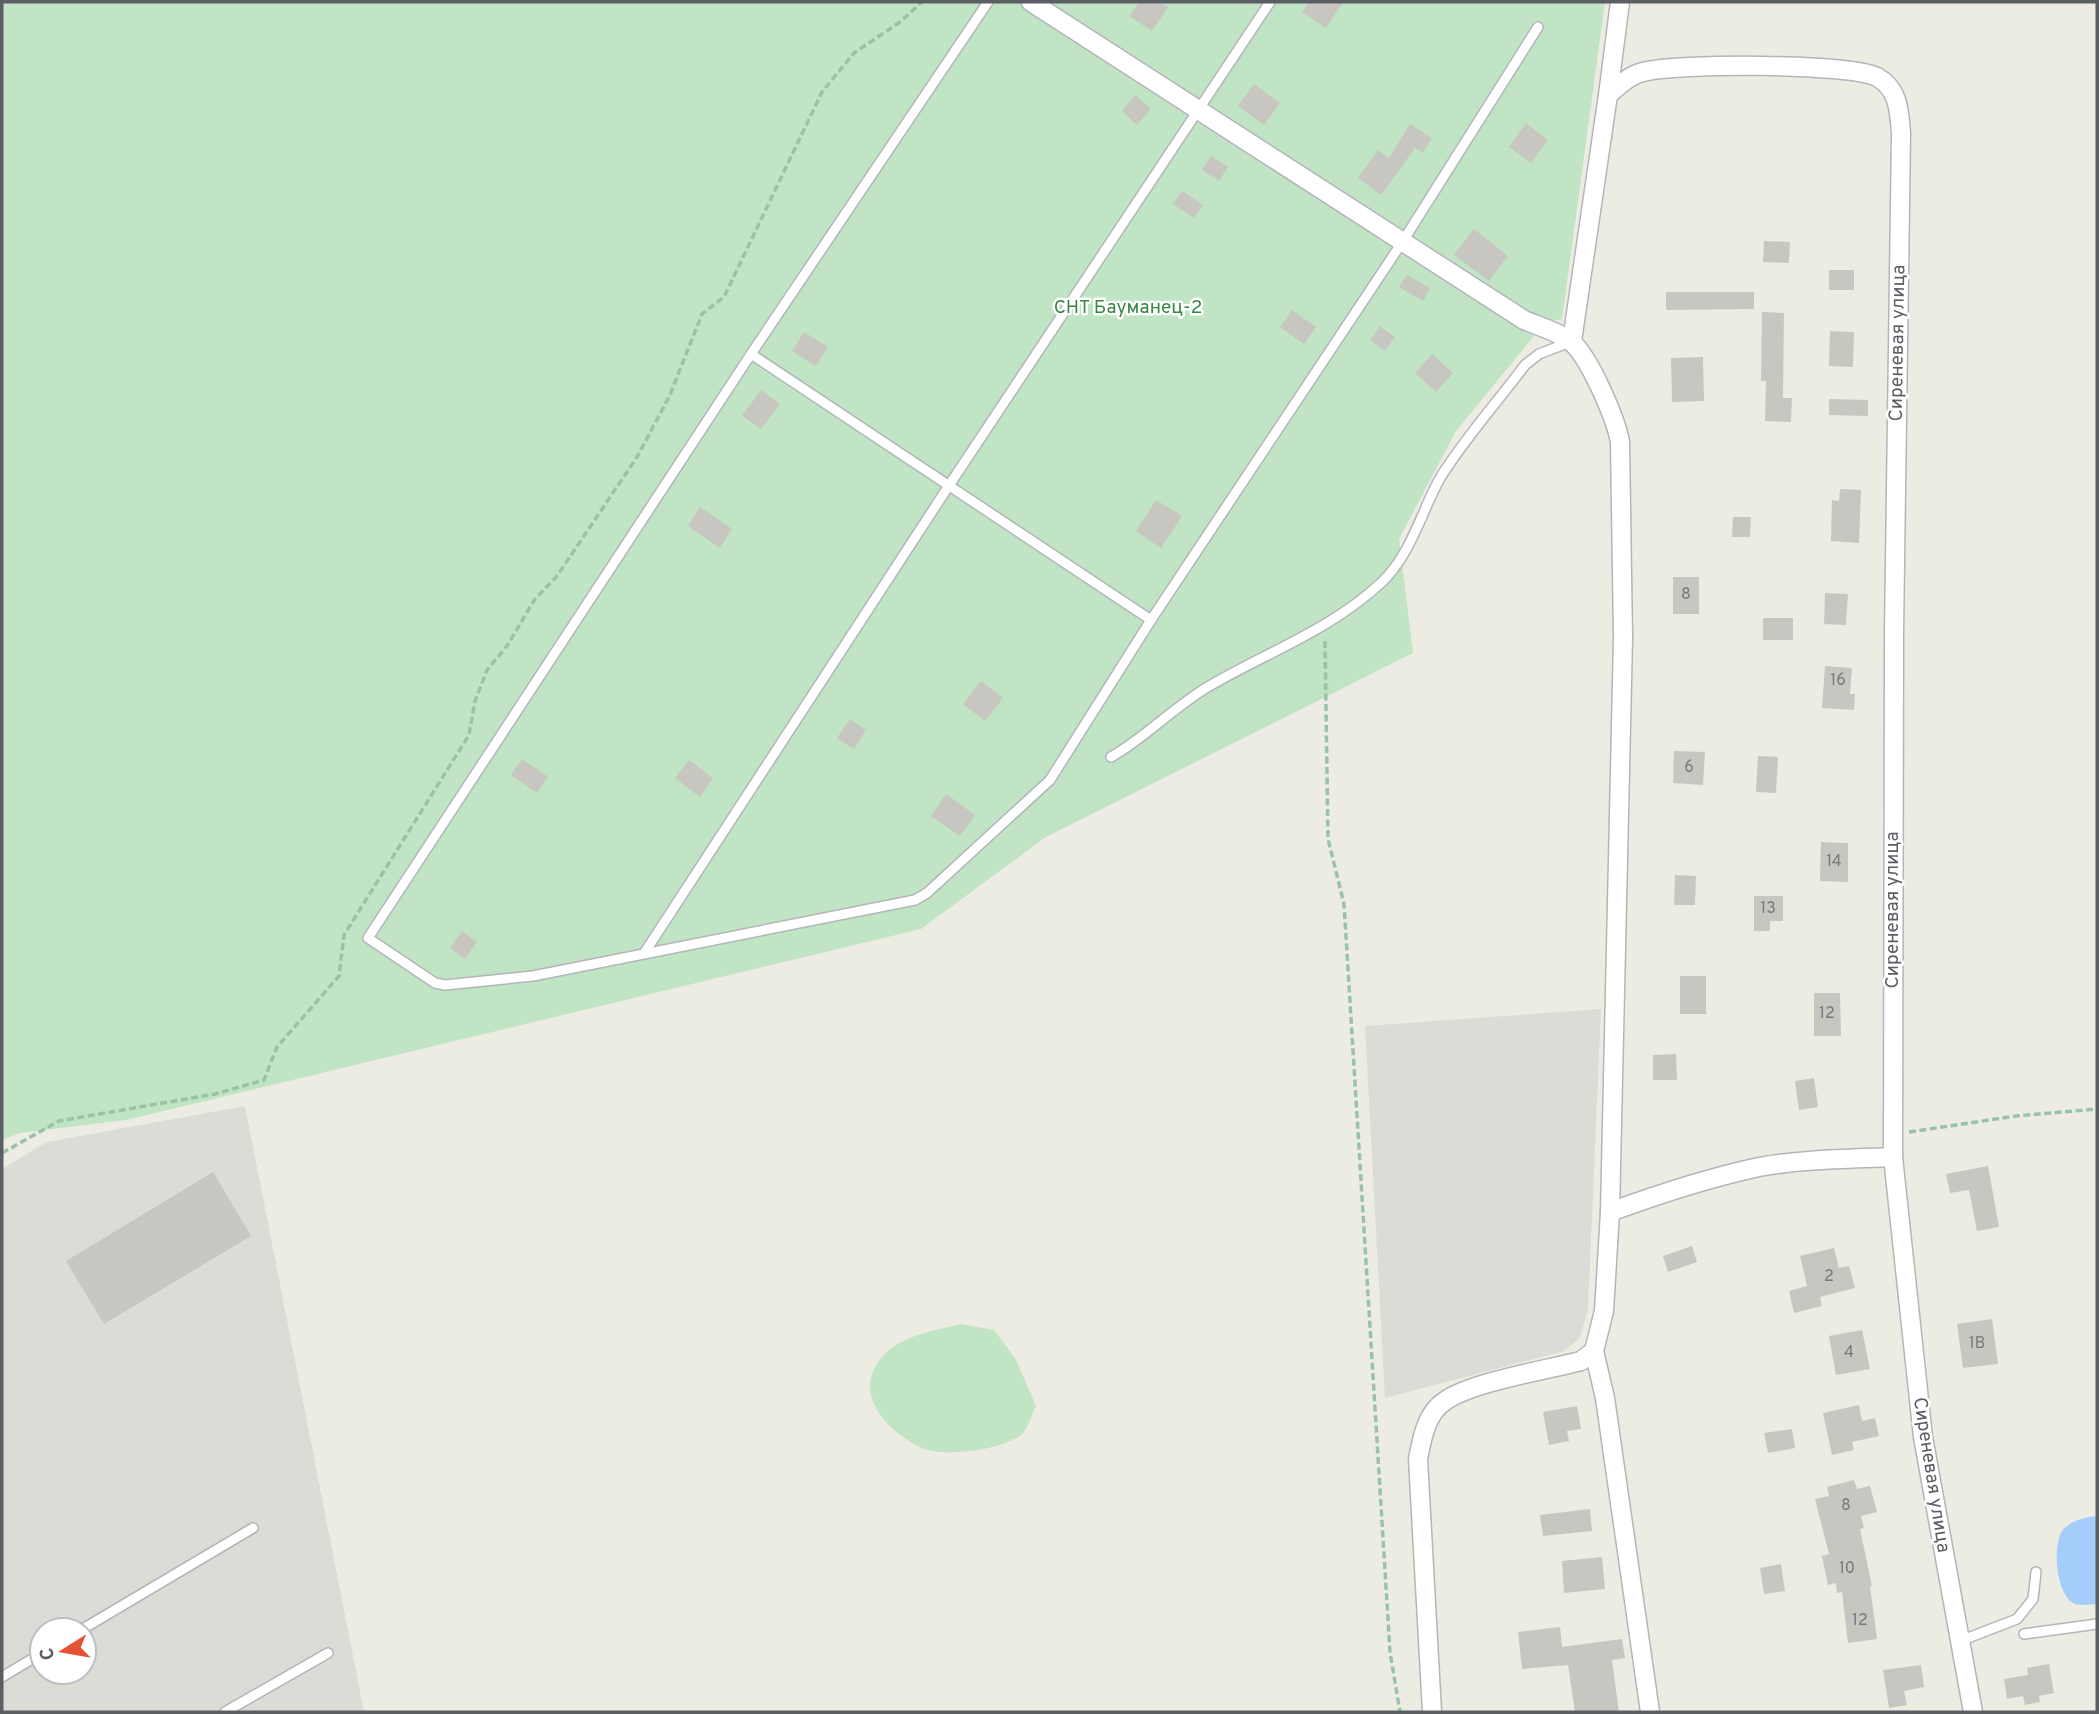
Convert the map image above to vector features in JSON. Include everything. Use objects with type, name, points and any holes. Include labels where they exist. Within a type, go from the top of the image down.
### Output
[{"type":"street","points":[[1031,2],[1524,320],[1572,341],[1602,389],[1616,419],[1620,442],[1623,638],[1610,1212],[1604,1311],[1594,1350],[1605,1398],[1650,1712]]},
{"type":"street","points":[[1572,341],[1620,2]]},
{"type":"street","name":"Сиреневая улица","points":[[1608,95],[1639,72],[1666,67],[1821,68],[1859,72],[1877,78],[1891,88],[1898,103],[1902,133],[1894,633],[1894,1157],[1922,1424],[1973,1712]]},
{"type":"street","points":[[1610,1212],[1684,1186],[1761,1167],[1808,1161],[1894,1157]]},
{"type":"street","points":[[1432,1712],[1418,1459],[1422,1435],[1432,1415],[1444,1401],[1476,1388],[1581,1362],[1594,1350]]},
{"type":"lane","points":[[988,2],[751,354],[368,938],[435,983],[445,985],[533,976],[915,901],[1050,780],[1151,620],[1403,241],[1538,27]]},
{"type":"lane","points":[[645,952],[948,487],[1270,2]]},
{"type":"lane","points":[[1111,757],[1126,748],[1168,712],[1208,687],[1296,643],[1384,580],[1413,538],[1440,479],[1525,365],[1555,345],[1572,341]]},
{"type":"lane","points":[[751,354],[1151,620]]},
{"type":"lane","points":[[98,1620],[253,1528]]},
{"type":"lane","points":[[1960,1641],[2017,1619],[2033,1599],[2036,1572]]},
{"type":"lane","points":[[2024,1634],[2097,1624]]},
{"type":"lane","points":[[225,1712],[328,1653]]},
{"type":"lane","points":[[2,1677],[28,1661]]},
{"type":"path","points":[[2,1153],[59,1121],[215,1094],[264,1080],[277,1047],[339,976],[344,935],[469,735],[475,701],[487,670],[507,646],[535,598],[557,576],[637,457],[670,395],[702,314],[724,297],[822,92],[854,53],[900,22],[922,2]]},
{"type":"path","points":[[1325,624],[1328,839],[1343,904],[1390,1652],[1400,1712]]},
{"type":"path","points":[[1893,1135],[2016,1116],[2097,1109]]},
{"type":"shaded area","points":[[1601,1009],[1588,1309],[1580,1338],[1564,1351],[1385,1398],[1365,1026]]},
{"type":"shaded area","points":[[245,1106],[364,1712],[2,1712],[2,1169],[47,1142]]},
{"type":"green space","name":"СНТ Бауманец-2","points":[[2,2],[1605,2],[1562,319],[1522,326],[1534,336],[1456,431],[1399,539],[1413,653],[1046,837],[921,929],[126,1120],[20,1133],[2,1140]]},
{"type":"green space","points":[[962,1324],[994,1330],[1015,1358],[1036,1406],[1021,1435],[1001,1445],[973,1451],[932,1451],[909,1441],[886,1421],[877,1410],[870,1384],[874,1370],[883,1356],[899,1343],[920,1334]]},
{"type":"water","points":[[2097,1516],[2097,1604],[2077,1605],[2069,1599],[2060,1582],[2057,1559],[2059,1538],[2062,1531],[2073,1522]]},
{"type":"building","points":[[1139,2],[1160,2],[1168,7],[1152,31],[1129,16]]},
{"type":"building","points":[[1309,2],[1343,2],[1326,28],[1302,12]]},
{"type":"building","points":[[1254,84],[1280,103],[1264,125],[1238,106]]},
{"type":"building","points":[[1135,95],[1151,109],[1137,125],[1122,111]]},
{"type":"building","points":[[1526,123],[1548,140],[1531,163],[1509,147]]},
{"type":"building","points":[[1410,124],[1432,138],[1423,153],[1415,148],[1381,195],[1358,178],[1378,150],[1389,158]]},
{"type":"building","points":[[1211,156],[1228,167],[1219,181],[1202,170]]},
{"type":"building","points":[[1182,191],[1203,205],[1194,218],[1173,204]]},
{"type":"building","points":[[1474,229],[1508,256],[1489,281],[1454,255]]},
{"type":"building","points":[[1764,241],[1790,242],[1789,263],[1763,262]]},
{"type":"building","points":[[1829,270],[1854,270],[1854,290],[1829,290]]},
{"type":"building","points":[[1407,275],[1430,288],[1423,301],[1399,287]]},
{"type":"building","points":[[1666,292],[1754,292],[1754,309],[1666,310]]},
{"type":"building","points":[[1292,310],[1316,327],[1304,344],[1280,327]]},
{"type":"building","points":[[1762,312],[1784,313],[1783,398],[1792,398],[1791,422],[1765,421],[1766,381],[1761,381]]},
{"type":"building","points":[[1380,326],[1395,337],[1385,351],[1370,340]]},
{"type":"building","points":[[1830,331],[1854,332],[1853,367],[1829,366]]},
{"type":"building","points":[[804,332],[828,347],[816,366],[792,351]]},
{"type":"building","points":[[1432,354],[1453,373],[1436,392],[1415,373]]},
{"type":"building","points":[[1703,357],[1704,401],[1672,402],[1671,358]]},
{"type":"building","points":[[761,390],[780,404],[761,429],[742,416]]},
{"type":"building","points":[[1829,399],[1868,400],[1868,416],[1829,415]]},
{"type":"building","points":[[1840,489],[1861,490],[1859,543],[1831,541],[1832,500],[1839,501]]},
{"type":"building","points":[[1156,500],[1182,516],[1161,548],[1136,531]]},
{"type":"building","points":[[700,507],[732,529],[720,548],[688,526]]},
{"type":"building","points":[[1733,517],[1751,517],[1750,537],[1732,537]]},
{"type":"building","points":[[1673,577],[1699,577],[1699,614],[1673,614]]},
{"type":"building","points":[[1825,593],[1848,594],[1846,625],[1824,624]]},
{"type":"building","points":[[1763,618],[1793,618],[1793,640],[1763,640]]},
{"type":"building","points":[[1825,666],[1852,668],[1850,694],[1855,694],[1854,710],[1822,708]]},
{"type":"building","points":[[981,681],[1003,698],[985,721],[963,704]]},
{"type":"building","points":[[850,719],[866,730],[854,749],[837,738]]},
{"type":"building","points":[[1674,751],[1705,752],[1703,785],[1673,783]]},
{"type":"building","points":[[1758,756],[1778,757],[1776,793],[1756,792]]},
{"type":"building","points":[[522,759],[548,777],[537,793],[511,775]]},
{"type":"building","points":[[689,760],[713,778],[700,797],[675,778]]},
{"type":"building","points":[[946,794],[975,815],[960,836],[931,816]]},
{"type":"building","points":[[1821,842],[1848,843],[1848,882],[1820,881]]},
{"type":"building","points":[[1675,875],[1696,876],[1695,905],[1674,905]]},
{"type":"building","points":[[1754,896],[1783,896],[1783,921],[1770,921],[1770,931],[1754,931]]},
{"type":"building","points":[[462,931],[477,942],[465,959],[450,948]]},
{"type":"building","points":[[1680,976],[1706,976],[1706,1014],[1680,1014]]},
{"type":"building","points":[[1814,993],[1840,993],[1841,1036],[1814,1036]]},
{"type":"building","points":[[1676,1054],[1677,1080],[1653,1080],[1653,1055]]},
{"type":"building","points":[[1814,1078],[1818,1107],[1799,1110],[1795,1081]]},
{"type":"building","points":[[1988,1166],[1999,1227],[1977,1231],[1969,1190],[1950,1193],[1946,1174]]},
{"type":"building","points":[[213,1172],[251,1236],[104,1324],[66,1261]]},
{"type":"building","points":[[1692,1246],[1697,1262],[1668,1272],[1663,1256]]},
{"type":"building","points":[[1834,1248],[1839,1268],[1849,1266],[1855,1288],[1820,1297],[1822,1306],[1794,1313],[1789,1291],[1807,1286],[1800,1256]]},
{"type":"building","points":[[1992,1319],[1998,1364],[1963,1368],[1957,1324]]},
{"type":"building","points":[[1862,1330],[1870,1369],[1836,1375],[1829,1336]]},
{"type":"building","points":[[1859,1405],[1862,1421],[1875,1418],[1879,1436],[1852,1442],[1854,1450],[1832,1455],[1823,1413]]},
{"type":"building","points":[[1577,1406],[1581,1429],[1567,1431],[1569,1441],[1549,1445],[1543,1412]]},
{"type":"building","points":[[1792,1429],[1795,1448],[1768,1453],[1764,1433]]},
{"type":"building","points":[[1854,1480],[1857,1489],[1870,1486],[1877,1512],[1861,1516],[1864,1528],[1860,1529],[1872,1586],[1877,1639],[1848,1643],[1842,1592],[1837,1593],[1836,1583],[1828,1585],[1822,1556],[1829,1554],[1815,1499],[1829,1496],[1827,1487]]},
{"type":"building","points":[[1590,1509],[1592,1531],[1543,1536],[1540,1515]]},
{"type":"building","points":[[1602,1557],[1605,1589],[1564,1593],[1562,1561]]},
{"type":"building","points":[[1781,1564],[1785,1591],[1764,1594],[1760,1568]]},
{"type":"building","points":[[1560,1627],[1562,1647],[1622,1639],[1625,1658],[1612,1660],[1619,1712],[1575,1712],[1568,1665],[1522,1669],[1518,1632]]},
{"type":"building","points":[[2049,1664],[2054,1693],[2039,1696],[2040,1702],[2025,1705],[2023,1696],[2007,1699],[2004,1679],[2028,1675],[2027,1668]]},
{"type":"building","points":[[1921,1665],[1924,1687],[1904,1691],[1907,1705],[1889,1708],[1883,1670]]}]
